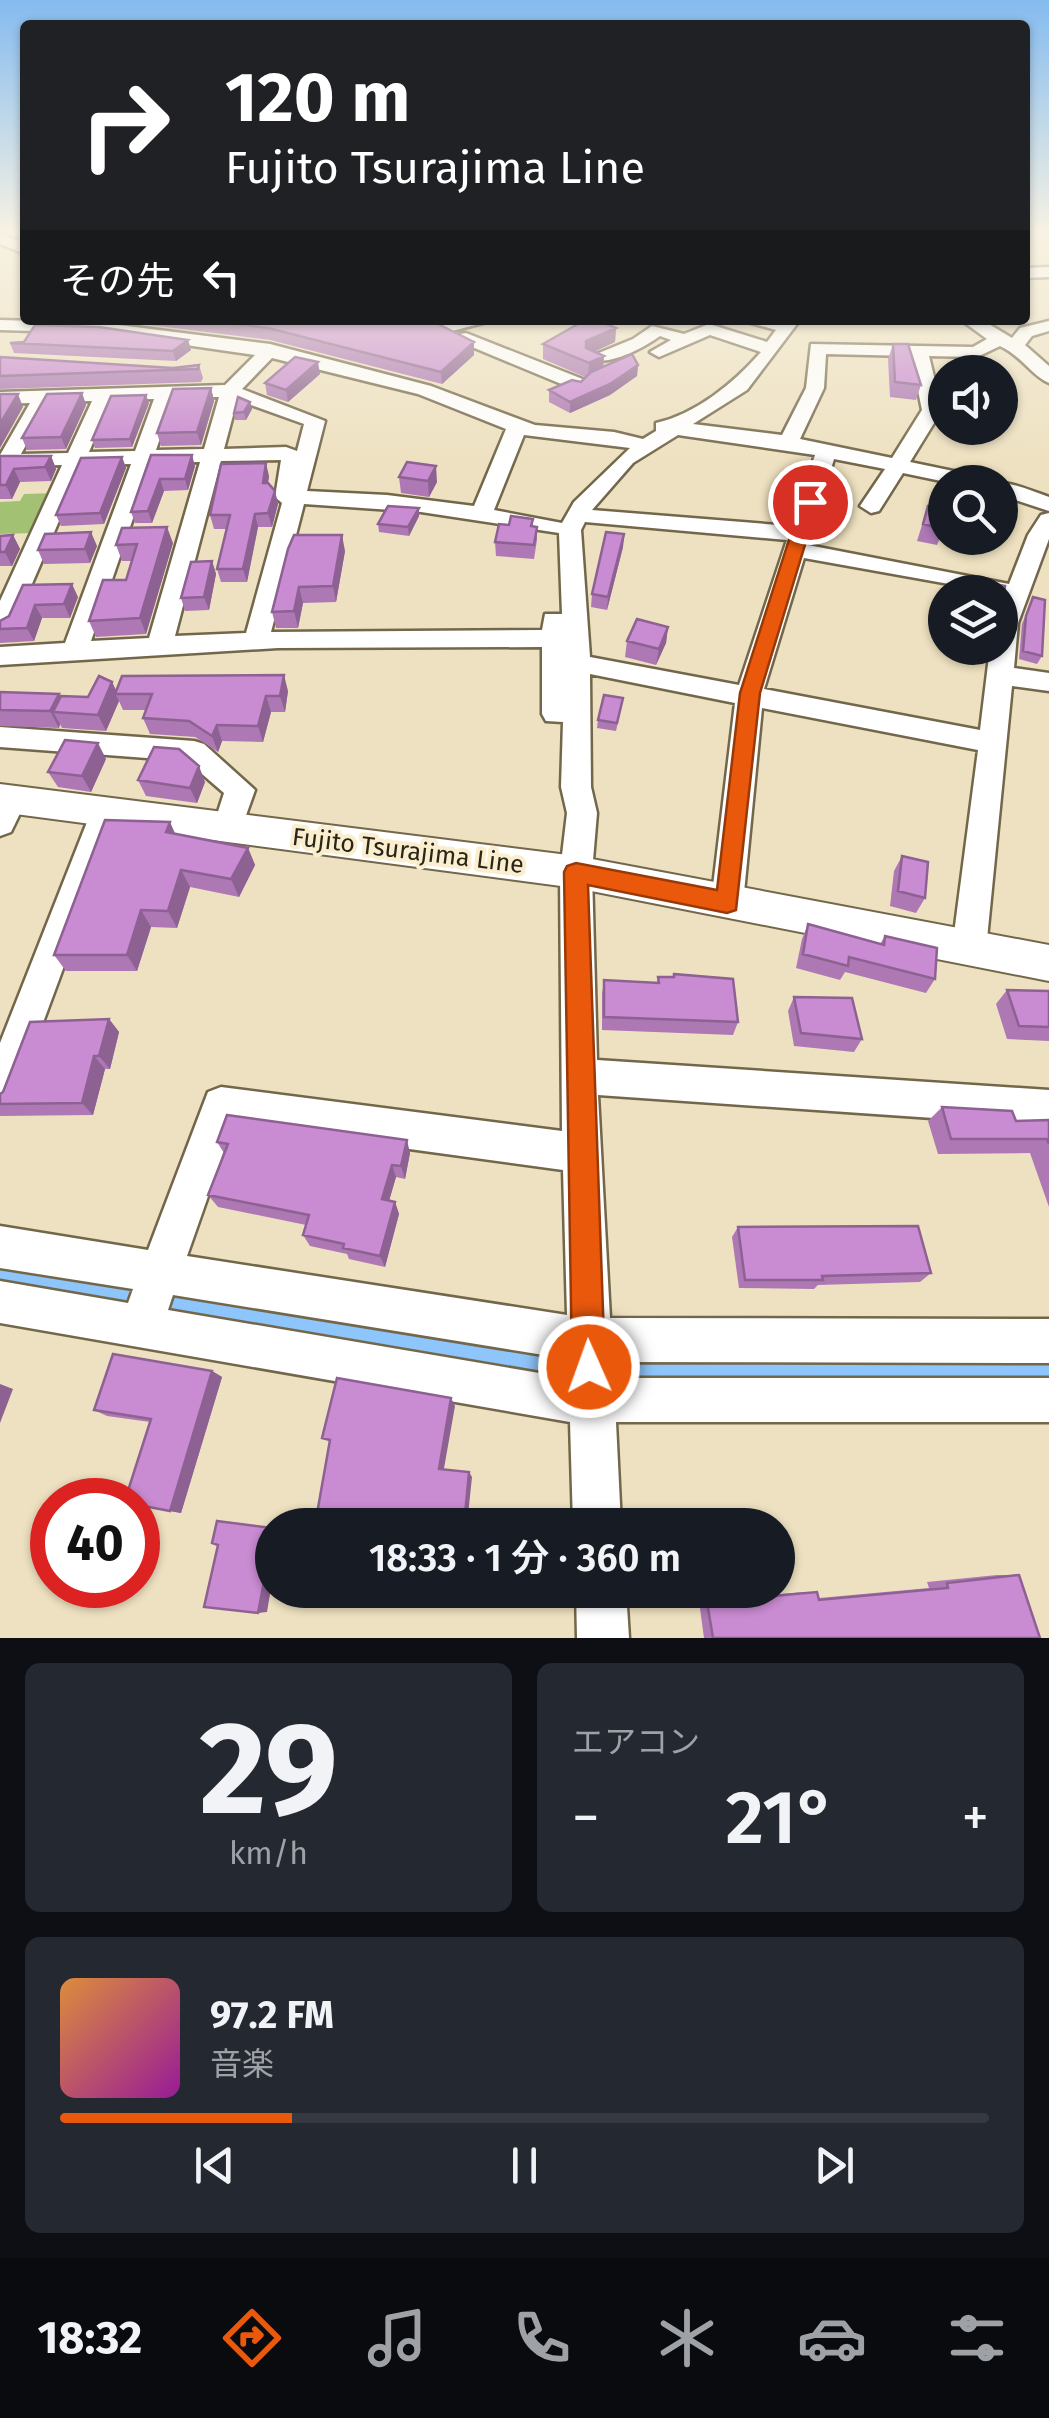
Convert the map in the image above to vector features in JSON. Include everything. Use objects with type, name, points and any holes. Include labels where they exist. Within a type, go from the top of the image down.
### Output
[{"type":"main road","name":"Fujito Tsurajima Line","points":[[4,807],[106,812],[576,872],[1049,963]]},
{"type":"street","points":[[108,325],[270,349],[422,389],[543,434],[788,443],[928,472]]},
{"type":"street","points":[[596,1508],[578,1076],[576,872],[582,814],[576,787],[557,748],[566,651],[567,520],[574,496],[650,435],[727,383],[766,348],[781,325]]},
{"type":"street","points":[[978,325],[1027,352],[1049,377]]},
{"type":"street","points":[[788,443],[816,388],[818,348],[977,352],[1049,326]]},
{"type":"street","points":[[658,352],[709,329],[766,348]]},
{"type":"street","points":[[601,330],[629,345]]},
{"type":"street","points":[[598,357],[658,330],[684,338]]},
{"type":"street","points":[[466,338],[528,356],[578,384]]},
{"type":"street","points":[[160,644],[182,532],[212,454],[230,392],[270,349]]},
{"type":"street","points":[[871,506],[900,466],[932,410],[920,351]]},
{"type":"street","points":[[0,398],[230,392],[315,421],[256,642]]},
{"type":"street","points":[[75,650],[166,393]]},
{"type":"street","points":[[0,628],[51,537],[104,395]]},
{"type":"street","points":[[4,461],[43,396]]},
{"type":"street","points":[[482,513],[518,427]]},
{"type":"street","points":[[727,903],[750,693],[826,452]]},
{"type":"street","points":[[4,461],[286,453],[292,458],[286,497],[371,500],[798,542],[945,575]]},
{"type":"street","points":[[1018,494],[1049,504]]},
{"type":"street","points":[[1018,586],[1038,535],[1049,520]]},
{"type":"street","points":[[14,538],[51,537]]},
{"type":"street","points":[[0,656],[160,644],[463,636],[566,651],[990,742]]},
{"type":"street","points":[[969,949],[1000,665]]},
{"type":"street","points":[[998,676],[1049,682]]},
{"type":"street","points":[[0,738],[194,751],[240,790],[228,827]]},
{"type":"street","points":[[0,1090],[106,812]]},
{"type":"street","points":[[578,1076],[1049,1108]]},
{"type":"street","points":[[151,1297],[221,1105],[581,1153]]},
{"type":"street","points":[[0,1247],[151,1297],[565,1400],[589,1369],[1049,1340]]},
{"type":"street","points":[[0,1302],[151,1297],[589,1369],[1049,1400]]},
{"type":"street","points":[[602,1608],[603,1638]]},
{"type":"green space","points":[[56,493],[33,533],[0,534],[0,502],[20,501],[24,494]]},
{"type":"water","points":[[0,1256],[167,1282],[1049,1357],[1049,1382],[568,1381],[0,1286]]},
{"type":"building","points":[[35,325],[99,327],[188,340],[173,351],[10,343],[24,342]]},
{"type":"building","points":[[243,325],[440,325],[474,342],[441,372]]},
{"type":"building","points":[[576,325],[616,328],[586,341],[586,348],[604,356],[589,363],[543,344]]},
{"type":"building","points":[[893,344],[908,344],[921,385],[895,382]]},
{"type":"building","points":[[632,354],[638,365],[610,384],[570,402],[549,390],[572,380],[581,382],[591,372]]},
{"type":"building","points":[[0,357],[173,368],[199,365],[198,369],[0,376]]},
{"type":"building","points":[[295,357],[318,362],[286,390],[265,383]]},
{"type":"building","points":[[211,388],[197,432],[157,433],[173,389]]},
{"type":"building","points":[[82,393],[61,437],[22,438],[47,394]]},
{"type":"building","points":[[0,394],[18,394],[0,424]]},
{"type":"building","points":[[146,395],[130,439],[92,440],[111,396]]},
{"type":"building","points":[[238,397],[250,402],[244,412],[234,413]]},
{"type":"building","points":[[151,455],[192,455],[185,479],[160,479],[148,511],[131,512]]},
{"type":"building","points":[[0,456],[51,456],[45,467],[14,469],[6,485],[0,485]]},
{"type":"building","points":[[122,457],[100,513],[56,515],[81,458]]},
{"type":"building","points":[[407,462],[436,466],[428,481],[399,477]]},
{"type":"building","points":[[266,463],[263,483],[275,491],[268,513],[255,514],[243,569],[217,569],[230,515],[210,515],[221,464]]},
{"type":"building","points":[[388,506],[419,508],[408,527],[378,524]]},
{"type":"building","points":[[511,516],[533,519],[531,526],[537,527],[534,545],[495,542],[499,524],[509,525]]},
{"type":"building","points":[[167,527],[140,618],[89,621],[103,580],[126,580],[137,544],[116,545],[122,528]]},
{"type":"building","points":[[91,532],[85,549],[38,550],[45,534]]},
{"type":"building","points":[[606,532],[624,534],[608,597],[592,594]]},
{"type":"building","points":[[13,535],[5,552],[0,552],[0,536]]},
{"type":"building","points":[[294,535],[342,535],[333,586],[299,587],[294,611],[272,612],[288,549]]},
{"type":"building","points":[[212,561],[204,597],[181,598],[191,562]]},
{"type":"building","points":[[72,584],[64,604],[35,605],[27,628],[0,629],[0,621],[9,616],[23,585]]},
{"type":"building","points":[[1033,597],[1045,600],[1042,656],[1023,651],[1026,616]]},
{"type":"building","points":[[637,619],[668,627],[659,649],[627,641]]},
{"type":"building","points":[[284,675],[280,696],[266,696],[258,726],[217,725],[212,736],[189,721],[143,718],[152,694],[115,694],[122,676]]},
{"type":"building","points":[[99,676],[112,682],[98,715],[53,712],[61,696],[88,697]]},
{"type":"building","points":[[0,692],[59,694],[50,711],[0,710]]},
{"type":"building","points":[[604,695],[623,698],[617,723],[598,720]]},
{"type":"building","points":[[65,740],[98,743],[82,776],[48,772]]},
{"type":"building","points":[[154,747],[179,749],[199,766],[190,788],[138,780]]},
{"type":"building","points":[[105,820],[170,822],[166,832],[248,848],[231,879],[181,870],[168,911],[141,910],[127,955],[54,955]]},
{"type":"building","points":[[902,856],[928,862],[925,898],[898,891]]},
{"type":"building","points":[[808,924],[884,945],[885,936],[937,948],[935,979],[849,957],[848,966],[803,954]]},
{"type":"building","points":[[674,974],[733,979],[738,1022],[604,1017],[604,980],[659,983],[658,977]]},
{"type":"building","points":[[1007,990],[1049,991],[1049,1027],[1019,1026]]},
{"type":"building","points":[[794,997],[852,998],[862,1039],[801,1033]]},
{"type":"building","points":[[109,1019],[82,1103],[0,1104],[0,1094],[30,1022]]},
{"type":"building","points":[[942,1107],[1012,1111],[1016,1121],[1049,1120],[1049,1144],[1047,1139],[951,1139]]},
{"type":"building","points":[[227,1115],[407,1140],[401,1166],[392,1165],[382,1199],[395,1202],[380,1256],[303,1235],[309,1215],[208,1195],[228,1144],[217,1142]]},
{"type":"building","points":[[918,1226],[931,1273],[745,1280],[738,1227]]},
{"type":"building","points":[[113,1354],[212,1371],[170,1511],[160,1509],[160,1478],[132,1478],[151,1419],[94,1410]]},
{"type":"building","points":[[337,1378],[451,1398],[439,1469],[469,1472],[466,1508],[318,1508],[330,1440],[322,1438]]},
{"type":"building","points":[[217,1521],[255,1526],[258,1613],[204,1607],[218,1545],[212,1543]]},
{"type":"building","points":[[1019,1575],[1040,1638],[713,1638],[708,1608],[795,1608],[795,1594],[817,1592],[819,1600],[948,1588],[947,1583]]},
{"type":"route","points":[[589,1367],[578,1076],[576,872],[727,903],[750,693],[810,502]]}]
